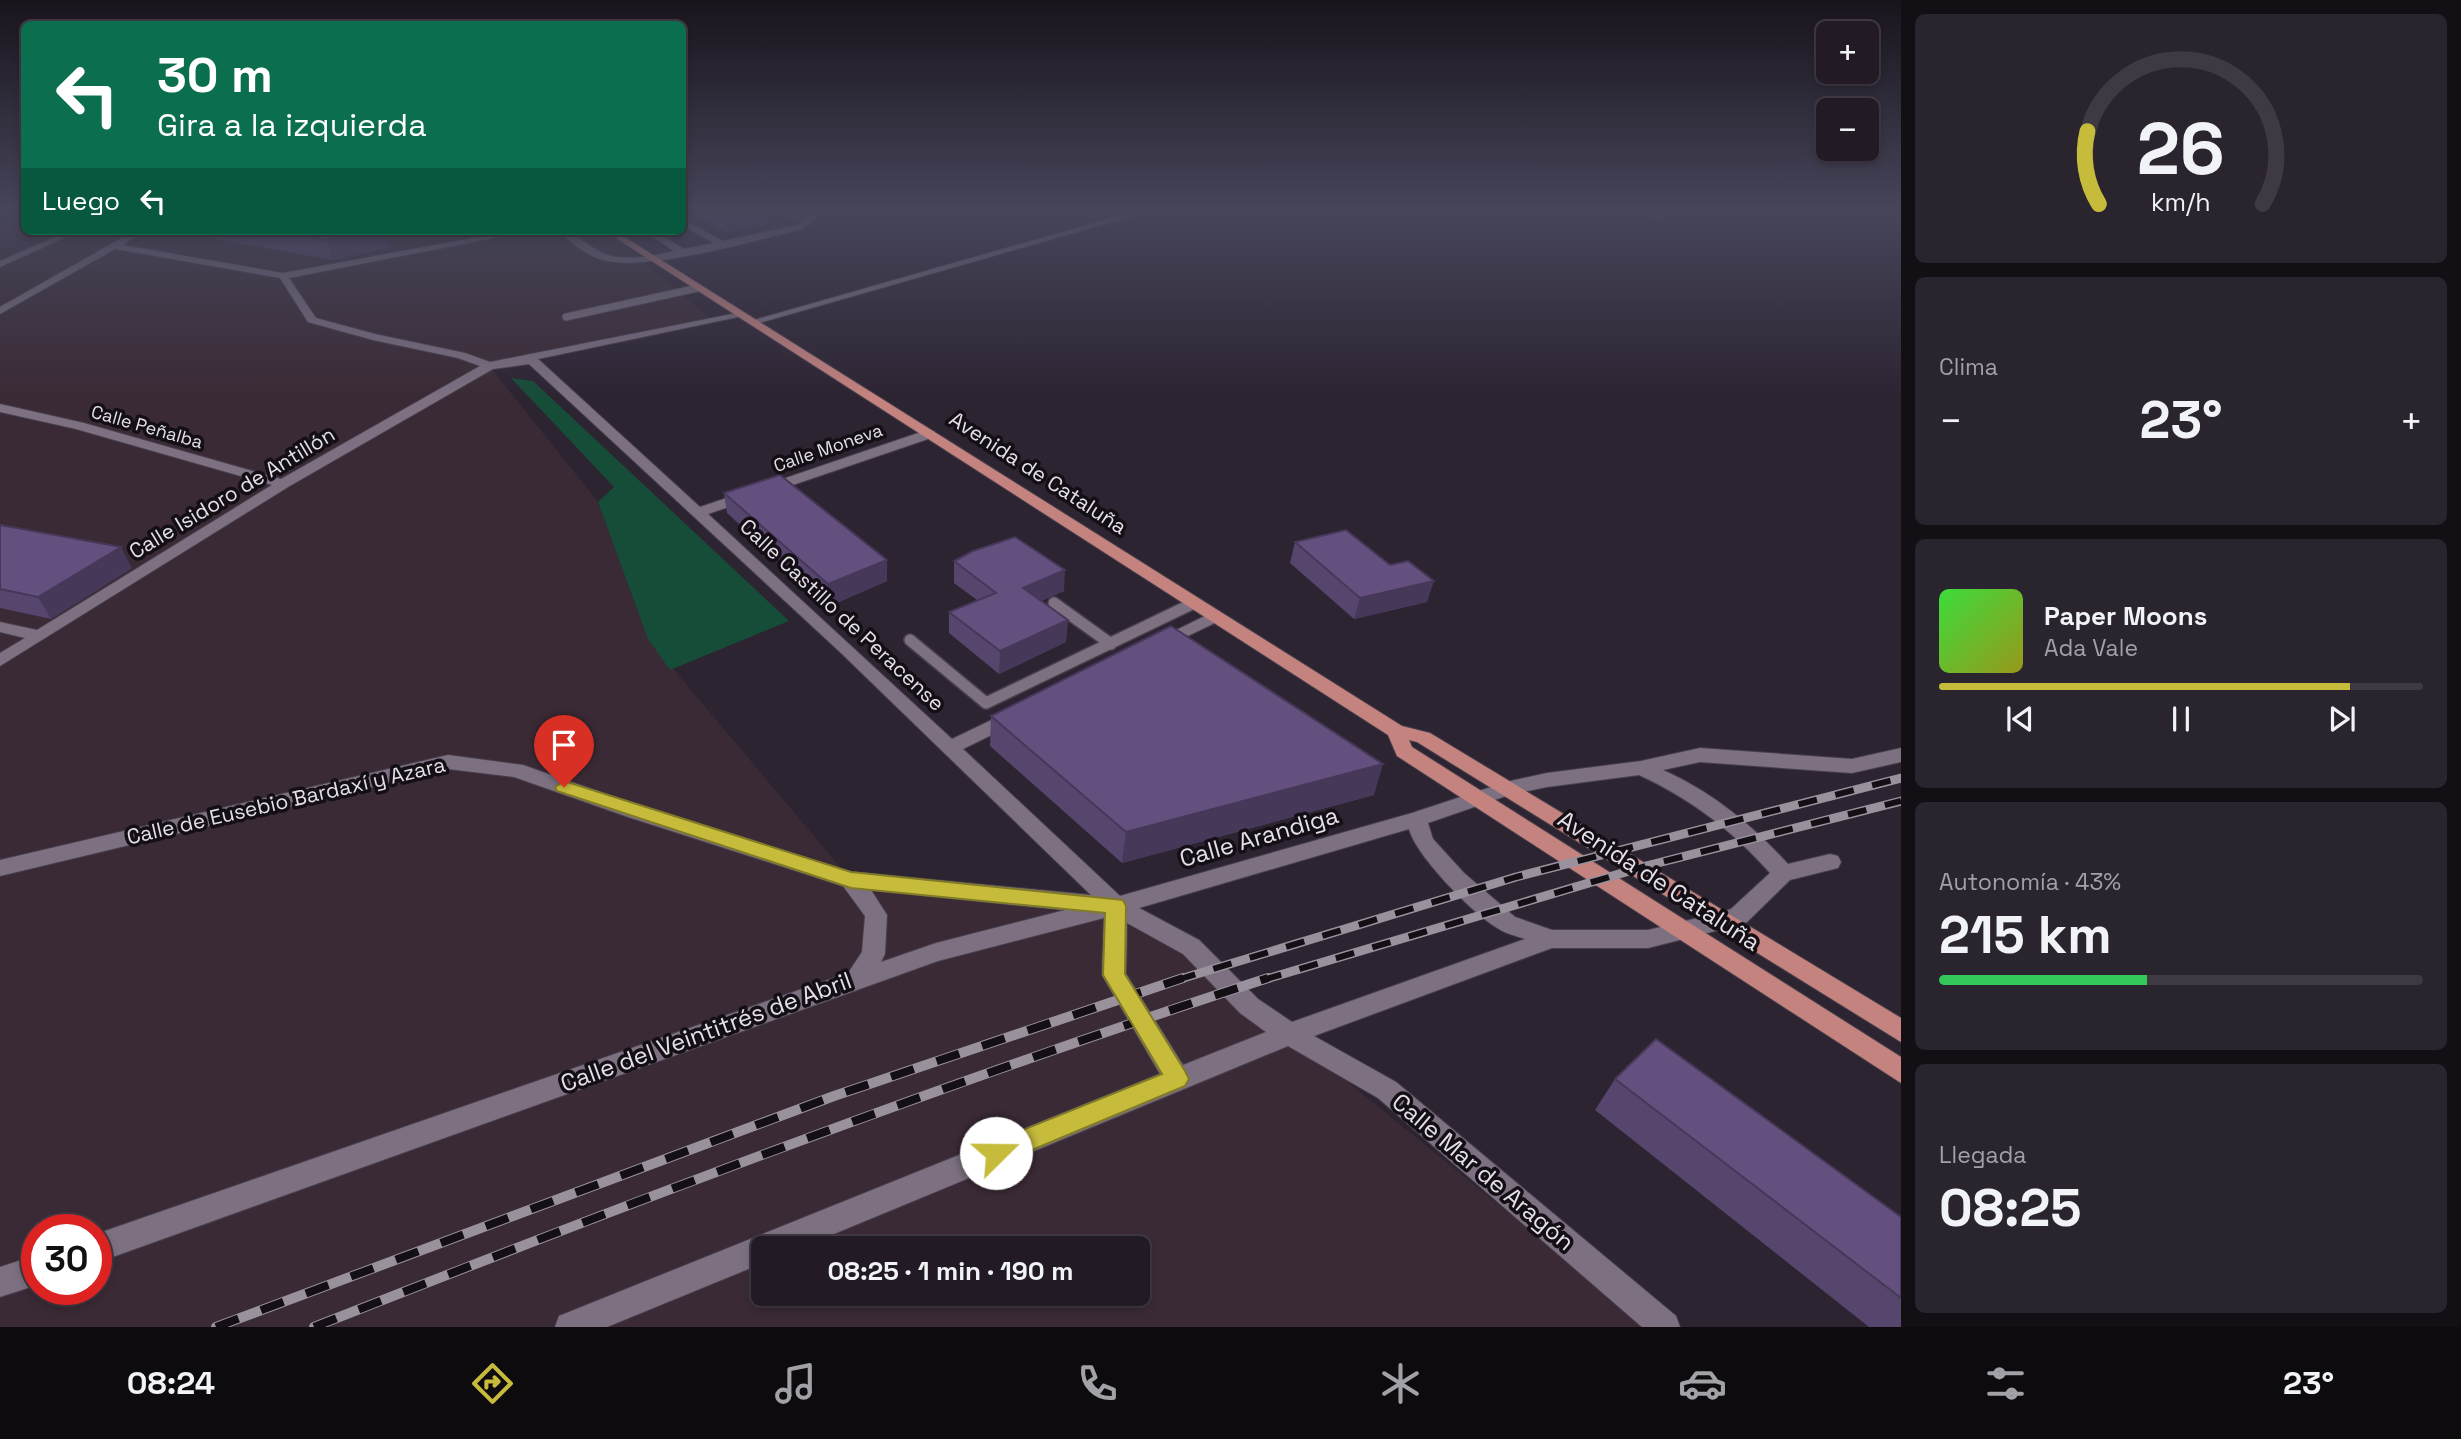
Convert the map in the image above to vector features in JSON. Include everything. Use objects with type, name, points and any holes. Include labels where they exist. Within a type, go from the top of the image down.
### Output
[{"type":"main road","name":"Avenida de Cataluña","points":[[676,274],[1396,731],[1423,737],[1901,1031]]},
{"type":"main road","name":"Avenida de Cataluña","points":[[1396,731],[1404,751],[1901,1071]]},
{"type":"street","points":[[0,311],[65,274]]},
{"type":"street","points":[[271,274],[294,274]]},
{"type":"street","points":[[752,322],[923,274]]},
{"type":"street","points":[[283,276],[312,320],[373,337],[461,355],[489,366]]},
{"type":"street","name":"Calle Isidoro de Antillón","points":[[0,661],[283,484],[489,366],[738,314]]},
{"type":"street","name":"Calle Castillo de Peracense","points":[[530,358],[699,512],[1116,906]]},
{"type":"street","name":"Calle Peñalba","points":[[0,408],[79,426],[283,484]]},
{"type":"street","name":"Calle Moneva","points":[[699,512],[929,434]]},
{"type":"street","points":[[1141,652],[1214,616]]},
{"type":"street","points":[[0,627],[39,636]]},
{"type":"street","points":[[949,748],[1024,711]]},
{"type":"street","name":"Calle Arandiga","points":[[1116,906],[1417,818],[1506,789],[1547,780],[1641,768],[1700,755],[1852,766],[1901,755]]},
{"type":"street","name":"Calle de Eusebio Bardaxí y Azara","points":[[0,868],[448,762],[516,770],[635,812],[851,880],[1116,906]]},
{"type":"street","points":[[1641,768],[1705,799],[1746,831],[1783,873]]},
{"type":"street","points":[[1417,818],[1423,842],[1456,879],[1507,923],[1551,939]]},
{"type":"street","points":[[793,1236],[1289,1034],[1551,939],[1648,939],[1722,921],[1739,916],[1783,873],[1830,862]]},
{"type":"street","points":[[851,880],[876,915],[873,954],[858,978]]},
{"type":"street","points":[[1177,1079],[1114,975],[1116,906],[1191,947],[1249,1006],[1289,1034]]},
{"type":"street","name":"Calle del Veintitrés de Abril","points":[[112,1243],[858,978],[936,952],[1116,906]]},
{"type":"street","name":"Calle Mar de Aragón","points":[[1289,1034],[1387,1090],[1665,1327]]},
{"type":"street","points":[[570,1327],[751,1253]]},
{"type":"street","points":[[0,1282],[21,1275]]},
{"type":"lane","points":[[566,317],[698,288]]},
{"type":"lane","points":[[1054,603],[1111,644]]},
{"type":"lane","points":[[911,640],[986,703],[1194,603]]},
{"type":"shaded area","points":[[0,274],[658,274],[710,319],[490,367],[598,502],[648,639],[851,880],[1116,906],[1289,1034],[1649,1327],[0,1327]]},
{"type":"green space","points":[[511,378],[533,381],[789,621],[670,670],[648,639],[598,502],[614,487]]},
{"type":"building","points":[[780,475],[887,560],[828,584],[724,493]]},
{"type":"building","points":[[0,525],[121,547],[38,597],[0,589]]},
{"type":"building","points":[[1346,530],[1390,565],[1408,561],[1434,581],[1360,598],[1295,542]]},
{"type":"building","points":[[1015,537],[1065,570],[1023,588],[1068,620],[1000,651],[949,612],[996,593],[954,561],[973,551]]},
{"type":"building","points":[[1171,626],[1383,764],[1126,832],[991,716]]},
{"type":"building","points":[[1656,1039],[1901,1217],[1901,1298],[1615,1079]]},
{"type":"railway","points":[[1178,980],[1516,877],[1901,778]]},
{"type":"railway","points":[[1263,980],[1646,866],[1901,801]]},
{"type":"railway","points":[[1178,980],[1183,978]]},
{"type":"railway","points":[[314,1327],[788,1145],[1027,1059],[1268,978]]},
{"type":"railway","points":[[216,1327],[834,1096],[1178,980]]},
{"type":"route","points":[[564,787],[851,880],[1116,906],[1114,975],[1177,1079],[996,1153]]}]
